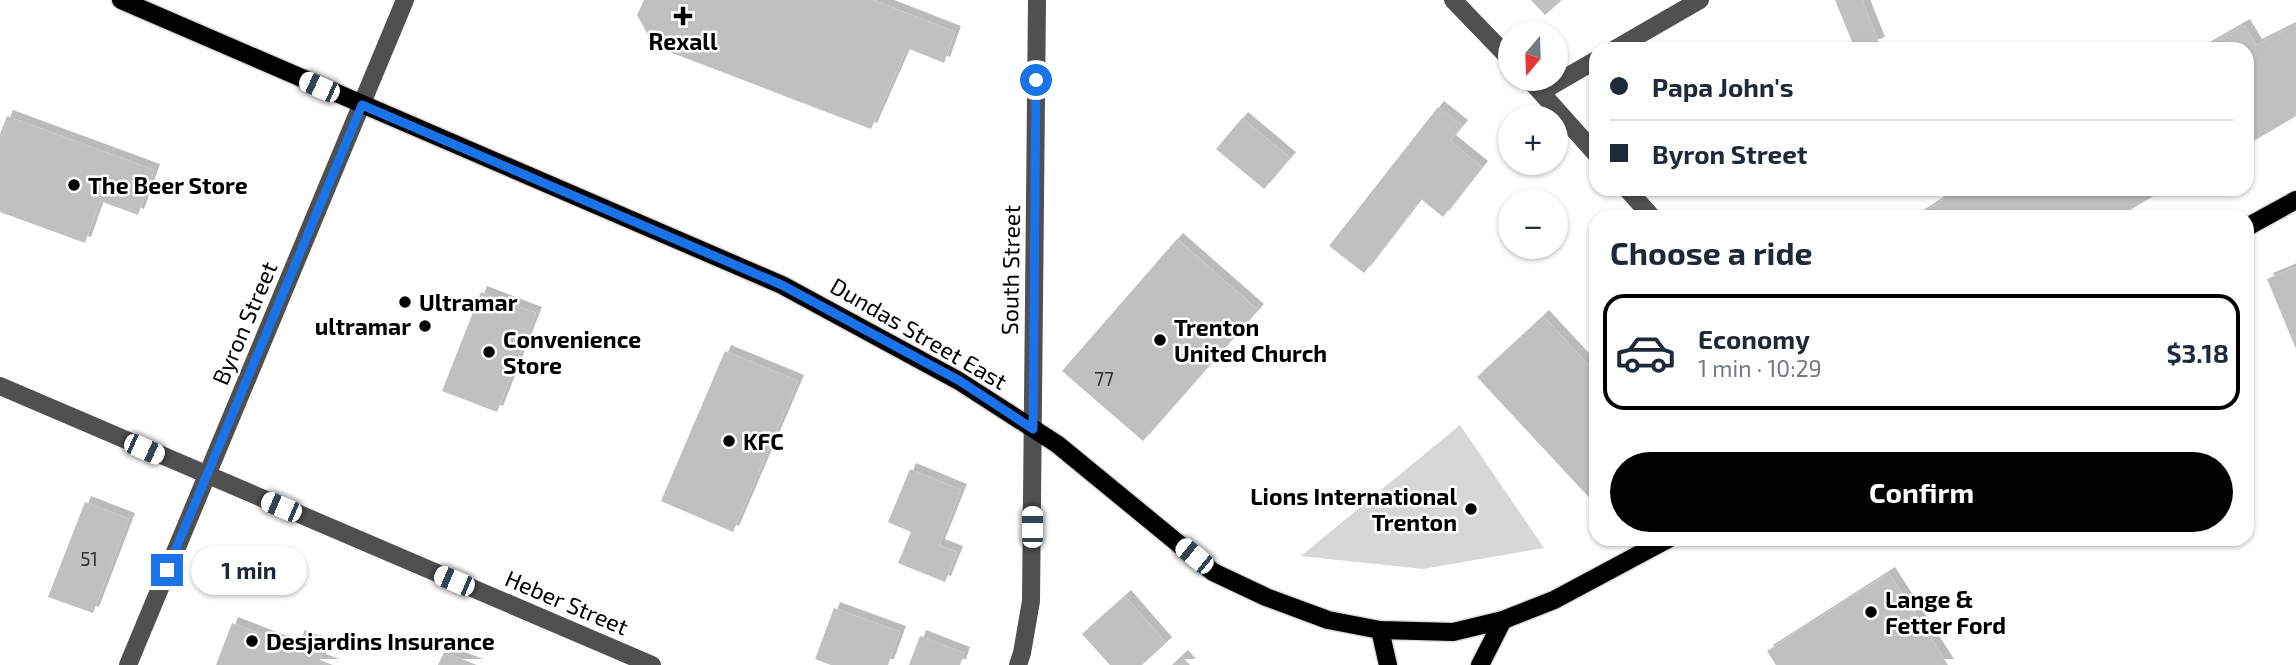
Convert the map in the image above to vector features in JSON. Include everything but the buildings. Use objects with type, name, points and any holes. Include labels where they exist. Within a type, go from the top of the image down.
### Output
[{"type":"main road","name":"Dundas Street East","points":[[121,0],[782,285],[960,381],[1057,444],[1213,572],[1266,597],[1328,620],[1380,630],[1453,632],[1503,620],[1555,600],[1655,546]]},
{"type":"main road","points":[[2254,223],[2296,200]]},
{"type":"main road","points":[[1480,665],[1503,620]]},
{"type":"main road","points":[[1380,630],[1388,665]]},
{"type":"street","name":"Byron Street","points":[[128,665],[405,0]]},
{"type":"street","name":"South Street","points":[[1018,665],[1031,601],[1037,0]]},
{"type":"street","points":[[1453,0],[1498,47]]},
{"type":"street","points":[[1627,42],[1700,0]]},
{"type":"street","points":[[1568,71],[1589,63]]},
{"type":"street","points":[[1540,91],[1589,146]]},
{"type":"street","points":[[1633,196],[1646,210]]},
{"type":"street","name":"Heber Street","points":[[0,386],[652,665]]},
{"type":"shaded area","points":[[1460,425],[1544,548],[1423,569],[1301,556]]},
{"type":"place","name":"Rexall","points":[[683,16]]},
{"type":"place","name":"The Beer Store","points":[[74,185]]},
{"type":"place","name":"Ultramar","points":[[405,302]]},
{"type":"place","name":"ultramar","points":[[425,326]]},
{"type":"place","name":"Trenton United Church","points":[[1160,340]]},
{"type":"place","name":"Convenience Store","points":[[489,352]]},
{"type":"place","name":"KFC","points":[[729,441]]},
{"type":"place","name":"Lions International Trenton","points":[[1471,509]]},
{"type":"place","name":"Lange & Fetter Ford","points":[[1871,612]]},
{"type":"place","name":"Desjardins Insurance","points":[[252,641]]},
{"type":"route","points":[[167,570],[362,105],[782,285],[960,381],[1033,429],[1036,80]]}]
